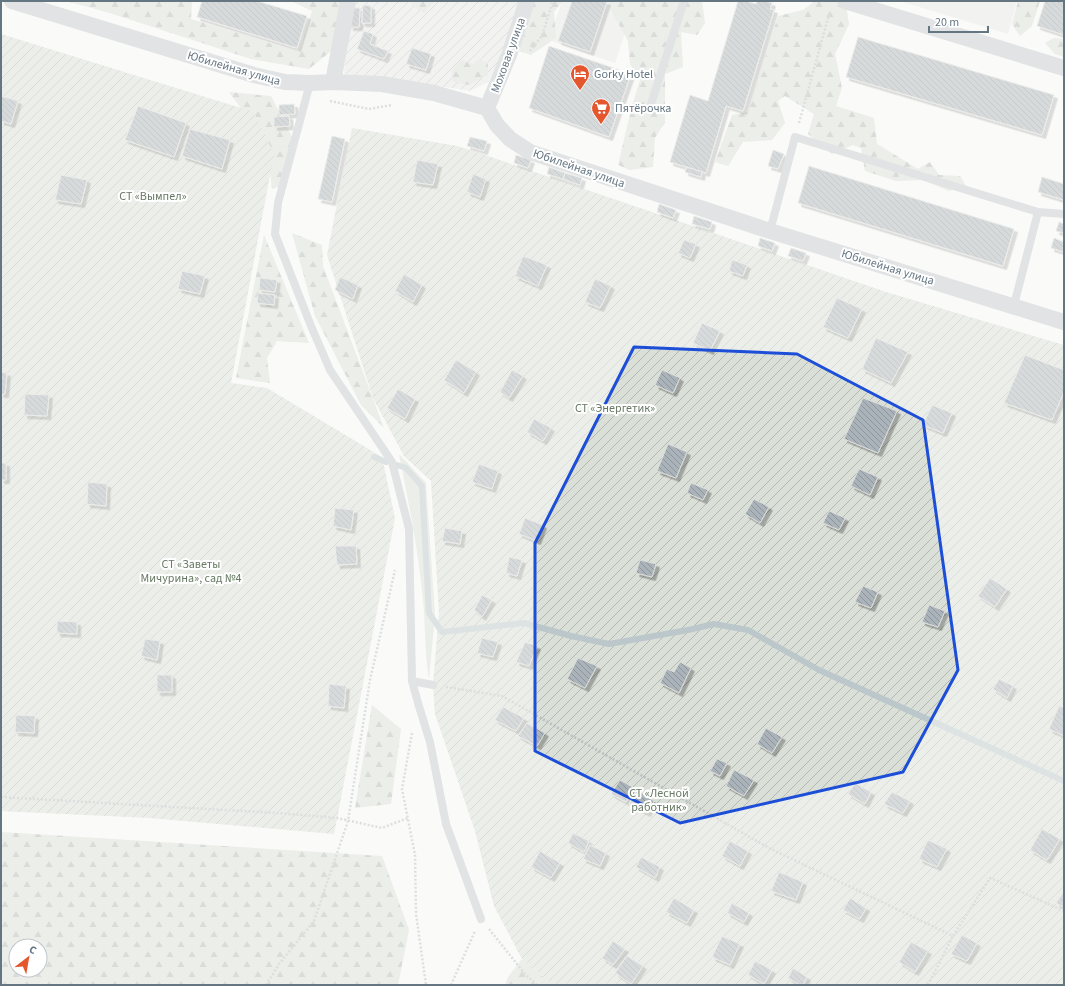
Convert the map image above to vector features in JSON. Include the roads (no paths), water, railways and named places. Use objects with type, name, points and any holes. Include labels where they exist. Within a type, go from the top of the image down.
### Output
[{"type":"street","name":"Юбилейная улица","points":[[12,1],[308,90],[332,82],[382,84],[434,93],[487,108],[497,125],[510,140],[530,152],[770,231],[1014,305],[1064,322]]},
{"type":"street","name":"Моховая улица","points":[[487,108],[509,55],[527,1]]},
{"type":"street","points":[[845,1],[1064,68]]},
{"type":"street","points":[[332,82],[346,3]]},
{"type":"lane","points":[[651,104],[684,1]]},
{"type":"lane","points":[[308,90],[278,203],[275,234],[330,370],[392,462],[409,529],[412,681],[430,742],[446,824],[481,919]]},
{"type":"lane","points":[[770,231],[795,137],[1038,212],[1064,214]]},
{"type":"lane","points":[[1014,305],[1038,212]]},
{"type":"lane","points":[[412,681],[433,685]]},
{"type":"waterway","points":[[374,457],[386,462]]},
{"type":"waterway","points":[[397,465],[406,468],[422,486],[429,613],[442,632],[524,623],[571,636],[609,644],[714,624],[748,630],[819,670],[1064,781]]},
{"type":"place","name":"Gorky Hotel","points":[[580,91]]},
{"type":"place","name":"Пятёрочка","points":[[601,125]]},
{"type":"park label","name":"СТ «Вымпел»","points":[[153,196]]},
{"type":"park label","name":"СТ «Энергетик»","points":[[615,408]]},
{"type":"park label","name":"СТ «Заветы Мичурина», сад №4","points":[[191,571]]},
{"type":"park label","name":"СТ «Лесной работник»","points":[[659,800]]}]
